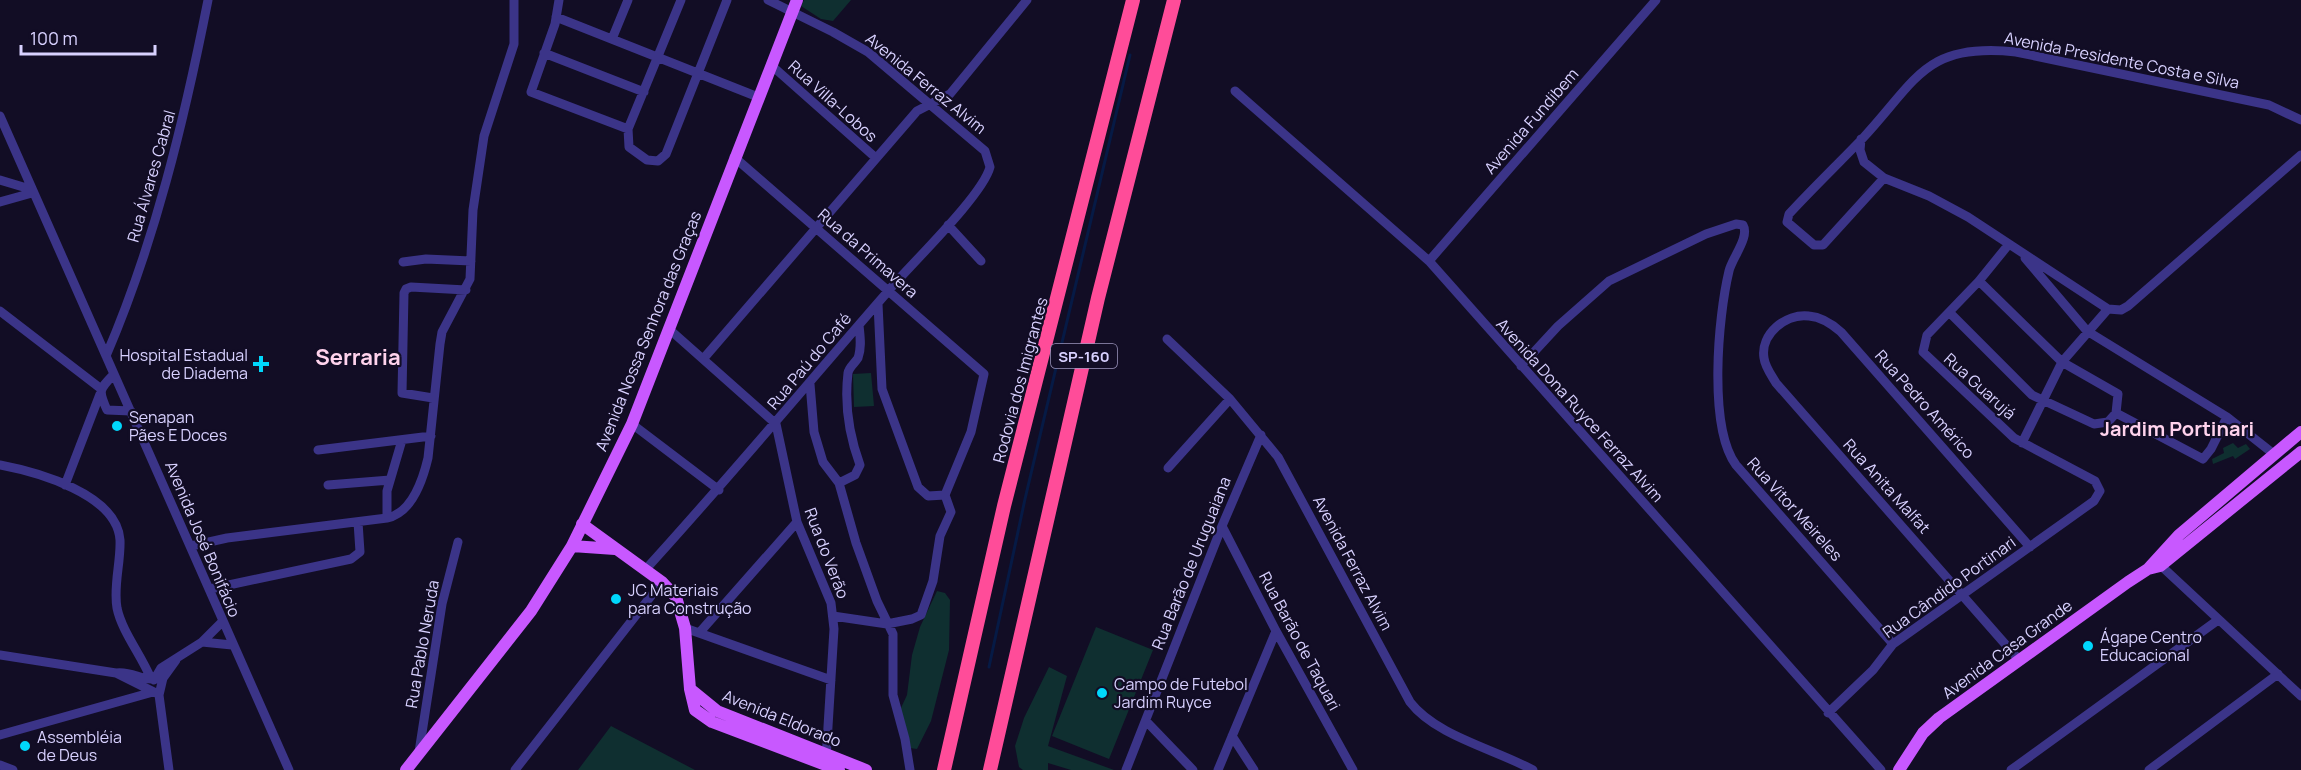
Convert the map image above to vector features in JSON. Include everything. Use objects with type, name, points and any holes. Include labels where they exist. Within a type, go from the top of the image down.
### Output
[{"type":"highway","name":"Rodovia dos Imigrantes","points":[[944,770],[1004,506],[1132,0]]},
{"type":"highway","name":"SP-160","points":[[990,770],[1098,298],[1174,0]]},
{"type":"main road","name":"Avenida Nossa Senhora das Graças","points":[[406,770],[531,611],[572,546],[632,424],[797,0]]},
{"type":"main road","name":"Avenida Casa Grande","points":[[2154,565],[2179,535],[2299,436]]},
{"type":"main road","name":"Avenida Casa Grande","points":[[1899,770],[1929,727],[2154,565],[2301,452]]},
{"type":"main road","name":"Avenida Eldorado","points":[[582,524],[662,582],[676,597],[685,628],[692,704],[701,716],[749,730],[826,759],[866,770]]},
{"type":"main road","points":[[572,546],[616,549]]},
{"type":"main road","name":"Avenida Eldorado","points":[[826,759],[839,770]]},
{"type":"street","name":"Rua Álvares Cabral","points":[[106,356],[128,304],[150,236],[191,88],[208,0]]},
{"type":"street","points":[[191,546],[227,538],[387,518],[401,513],[421,481],[428,458],[442,332],[470,279],[473,210],[486,128],[514,45],[514,0]]},
{"type":"street","points":[[559,0],[556,17],[531,89],[533,94],[628,129]]},
{"type":"street","points":[[612,39],[628,0]]},
{"type":"street","points":[[681,0],[628,129],[628,142],[632,152],[647,160],[662,159],[727,0]]},
{"type":"street","name":"Avenida Ferraz Alvim","points":[[768,0],[868,52],[985,151],[990,167]]},
{"type":"street","points":[[704,358],[917,111],[950,94],[1027,0]]},
{"type":"street","name":"Avenida Fundibem","points":[[1429,261],[1656,0]]},
{"type":"street","points":[[556,17],[758,97]]},
{"type":"street","name":"Avenida Presidente Costa e Silva","points":[[1884,178],[1823,245],[1814,245],[1789,225],[1787,219],[1790,214],[1861,139],[1916,75],[1929,65],[1960,54],[1994,50],[2269,105],[2301,120]]},
{"type":"street","points":[[544,53],[644,92]]},
{"type":"street","name":"Rua Villa-Lobos","points":[[771,65],[876,158]]},
{"type":"street","name":"Avenida Dona Ruyce Ferraz Alvim","points":[[1236,91],[1429,261],[1881,770]]},
{"type":"street","name":"Avenida José Bonifácio","points":[[0,116],[31,191],[289,770]]},
{"type":"street","points":[[1861,139],[1860,150],[1864,162],[1884,178],[1958,211],[2108,309],[2121,310],[2301,154]]},
{"type":"street","name":"Rua da Primavera","points":[[734,157],[982,371],[984,379],[971,432],[945,495]]},
{"type":"street","name":"Rua Paú do Café","points":[[645,570],[776,424],[888,291],[948,225],[988,174],[990,167]]},
{"type":"street","points":[[0,180],[31,191]]},
{"type":"street","points":[[0,202],[31,191]]},
{"type":"street","name":"Rua Vitor Meireles","points":[[1521,366],[1596,290],[1626,272],[1706,234],[1736,224],[1745,227],[1730,268],[1720,329],[1719,410],[1724,442],[1736,465],[1893,644]]},
{"type":"street","points":[[948,225],[981,261]]},
{"type":"street","name":"Rua Guarujá","points":[[2009,244],[1979,281],[1924,341],[1923,352],[1926,358],[2022,443],[2095,481],[2100,491],[2098,496]]},
{"type":"street","points":[[2018,250],[2087,331],[2227,417],[2275,455]]},
{"type":"street","points":[[403,262],[426,259],[471,261]]},
{"type":"street","points":[[1950,313],[2024,388],[2042,401],[2097,425],[2108,422],[2116,413],[2118,394],[2062,362],[1979,281]]},
{"type":"street","points":[[433,398],[406,395],[401,387],[404,293],[411,287],[466,290]]},
{"type":"street","points":[[833,616],[886,624],[917,618],[927,605],[940,536],[951,512],[945,495],[928,496],[918,487],[885,399],[881,378],[878,304]]},
{"type":"street","points":[[2022,443],[2062,362],[2108,309]]},
{"type":"street","points":[[0,311],[100,391],[107,410]]},
{"type":"street","name":"Rua Pedro Américo","points":[[1780,324],[1807,315],[1820,318],[1841,332],[2030,547]]},
{"type":"street","name":"Rua Anita Malfat","points":[[1780,324],[1772,331],[1764,347],[1764,358],[1776,383],[2020,661]]},
{"type":"street","points":[[839,483],[855,475],[860,465],[849,434],[848,412],[849,370],[859,352],[859,325]]},
{"type":"street","points":[[669,329],[776,424]]},
{"type":"street","name":"Avenida Ferraz Alvim","points":[[1167,339],[1230,399],[1261,435],[1292,482],[1415,708],[1429,722],[1527,768]]},
{"type":"street","points":[[65,485],[91,422],[100,391],[114,374]]},
{"type":"street","name":"Rua do Verão","points":[[810,384],[814,430],[823,462],[839,483],[856,543],[894,640],[894,704],[905,739],[910,770]]},
{"type":"street","points":[[1168,468],[1230,399]]},
{"type":"street","points":[[91,422],[107,410],[131,411]]},
{"type":"street","points":[[2116,413],[2203,459],[2211,449],[2227,417]]},
{"type":"street","points":[[632,424],[718,490]]},
{"type":"street","name":"Rua do Verão","points":[[776,424],[797,522],[831,603],[833,616],[826,759]]},
{"type":"street","name":"Rua Barão de Uruguaiana","points":[[1126,770],[1222,526],[1261,435]]},
{"type":"street","points":[[318,450],[431,436]]},
{"type":"street","points":[[387,518],[390,480],[402,440]]},
{"type":"street","points":[[0,465],[33,471],[65,485],[102,506],[116,523],[120,543],[117,608],[143,659],[151,686],[163,709],[169,770]]},
{"type":"street","points":[[328,485],[390,480]]},
{"type":"street","name":"Rua Cândido Portinari","points":[[1828,713],[1873,670],[1893,644],[1964,596],[2098,496]]},
{"type":"street","points":[[210,589],[357,556],[361,542],[358,522]]},
{"type":"street","points":[[700,632],[797,522]]},
{"type":"street","name":"Rua Barão de Taquari","points":[[1222,526],[1276,631],[1353,770]]},
{"type":"street","name":"Rua Pablo Neruda","points":[[419,752],[442,604],[458,542]]},
{"type":"street","points":[[2154,565],[2301,696]]},
{"type":"street","points":[[515,770],[662,582]]},
{"type":"street","points":[[2011,770],[2217,620]]},
{"type":"street","points":[[151,686],[161,668],[177,660],[202,642],[223,621]]},
{"type":"street","points":[[685,628],[831,680]]},
{"type":"street","points":[[1218,770],[1276,631]]},
{"type":"street","points":[[202,642],[232,645]]},
{"type":"street","points":[[0,655],[116,673],[129,671],[151,686]]},
{"type":"street","points":[[0,735],[115,703],[163,678],[177,660]]},
{"type":"street","points":[[116,673],[131,682],[151,686]]},
{"type":"street","points":[[2149,770],[2278,674]]},
{"type":"street","points":[[115,703],[131,682]]},
{"type":"street","points":[[1146,721],[1193,770]]},
{"type":"street","points":[[1232,736],[1254,770]]},
{"type":"street","points":[[0,765],[13,770]]},
{"type":"green space","points":[[804,0],[851,0],[833,21],[821,19],[801,6]]},
{"type":"green space","points":[[871,373],[874,406],[854,407],[853,374]]},
{"type":"green space","points":[[2233,443],[2238,448],[2246,444],[2250,449],[2235,459],[2233,456],[2213,464],[2212,459],[2224,453],[2223,448]]},
{"type":"green space","points":[[937,591],[945,593],[950,600],[949,650],[931,721],[917,749],[910,748],[900,710],[907,695],[912,655],[920,627]]},
{"type":"green space","name":"Campo de Futebol Jardim Ruyce","points":[[1096,627],[1153,650],[1109,759],[1052,736]]},
{"type":"green space","points":[[1049,667],[1067,676],[1048,746],[1114,770],[1071,770],[1048,763],[1048,770],[1023,770],[1019,767],[1015,746],[1024,718]]},
{"type":"green space","points":[[611,726],[695,770],[578,770]]},
{"type":"waterway","points":[[989,667],[1025,499],[1130,55]]},
{"type":"place","name":"Hospital Estadual de Diadema","points":[[261,364]]},
{"type":"place","name":"Senapan Pães E Doces","points":[[117,426]]},
{"type":"place","name":"JC Materiais para Construção","points":[[616,599]]},
{"type":"place","name":"Ágape Centro Educacional","points":[[2088,646]]},
{"type":"place","name":"Campo de Futebol Jardim Ruyce","points":[[1102,693]]},
{"type":"place","name":"Assembléia de Deus","points":[[25,746]]},
{"type":"district","name":"Serraria","points":[[358,357]]},
{"type":"district","name":"Jardim Portinari","points":[[2177,428]]}]
